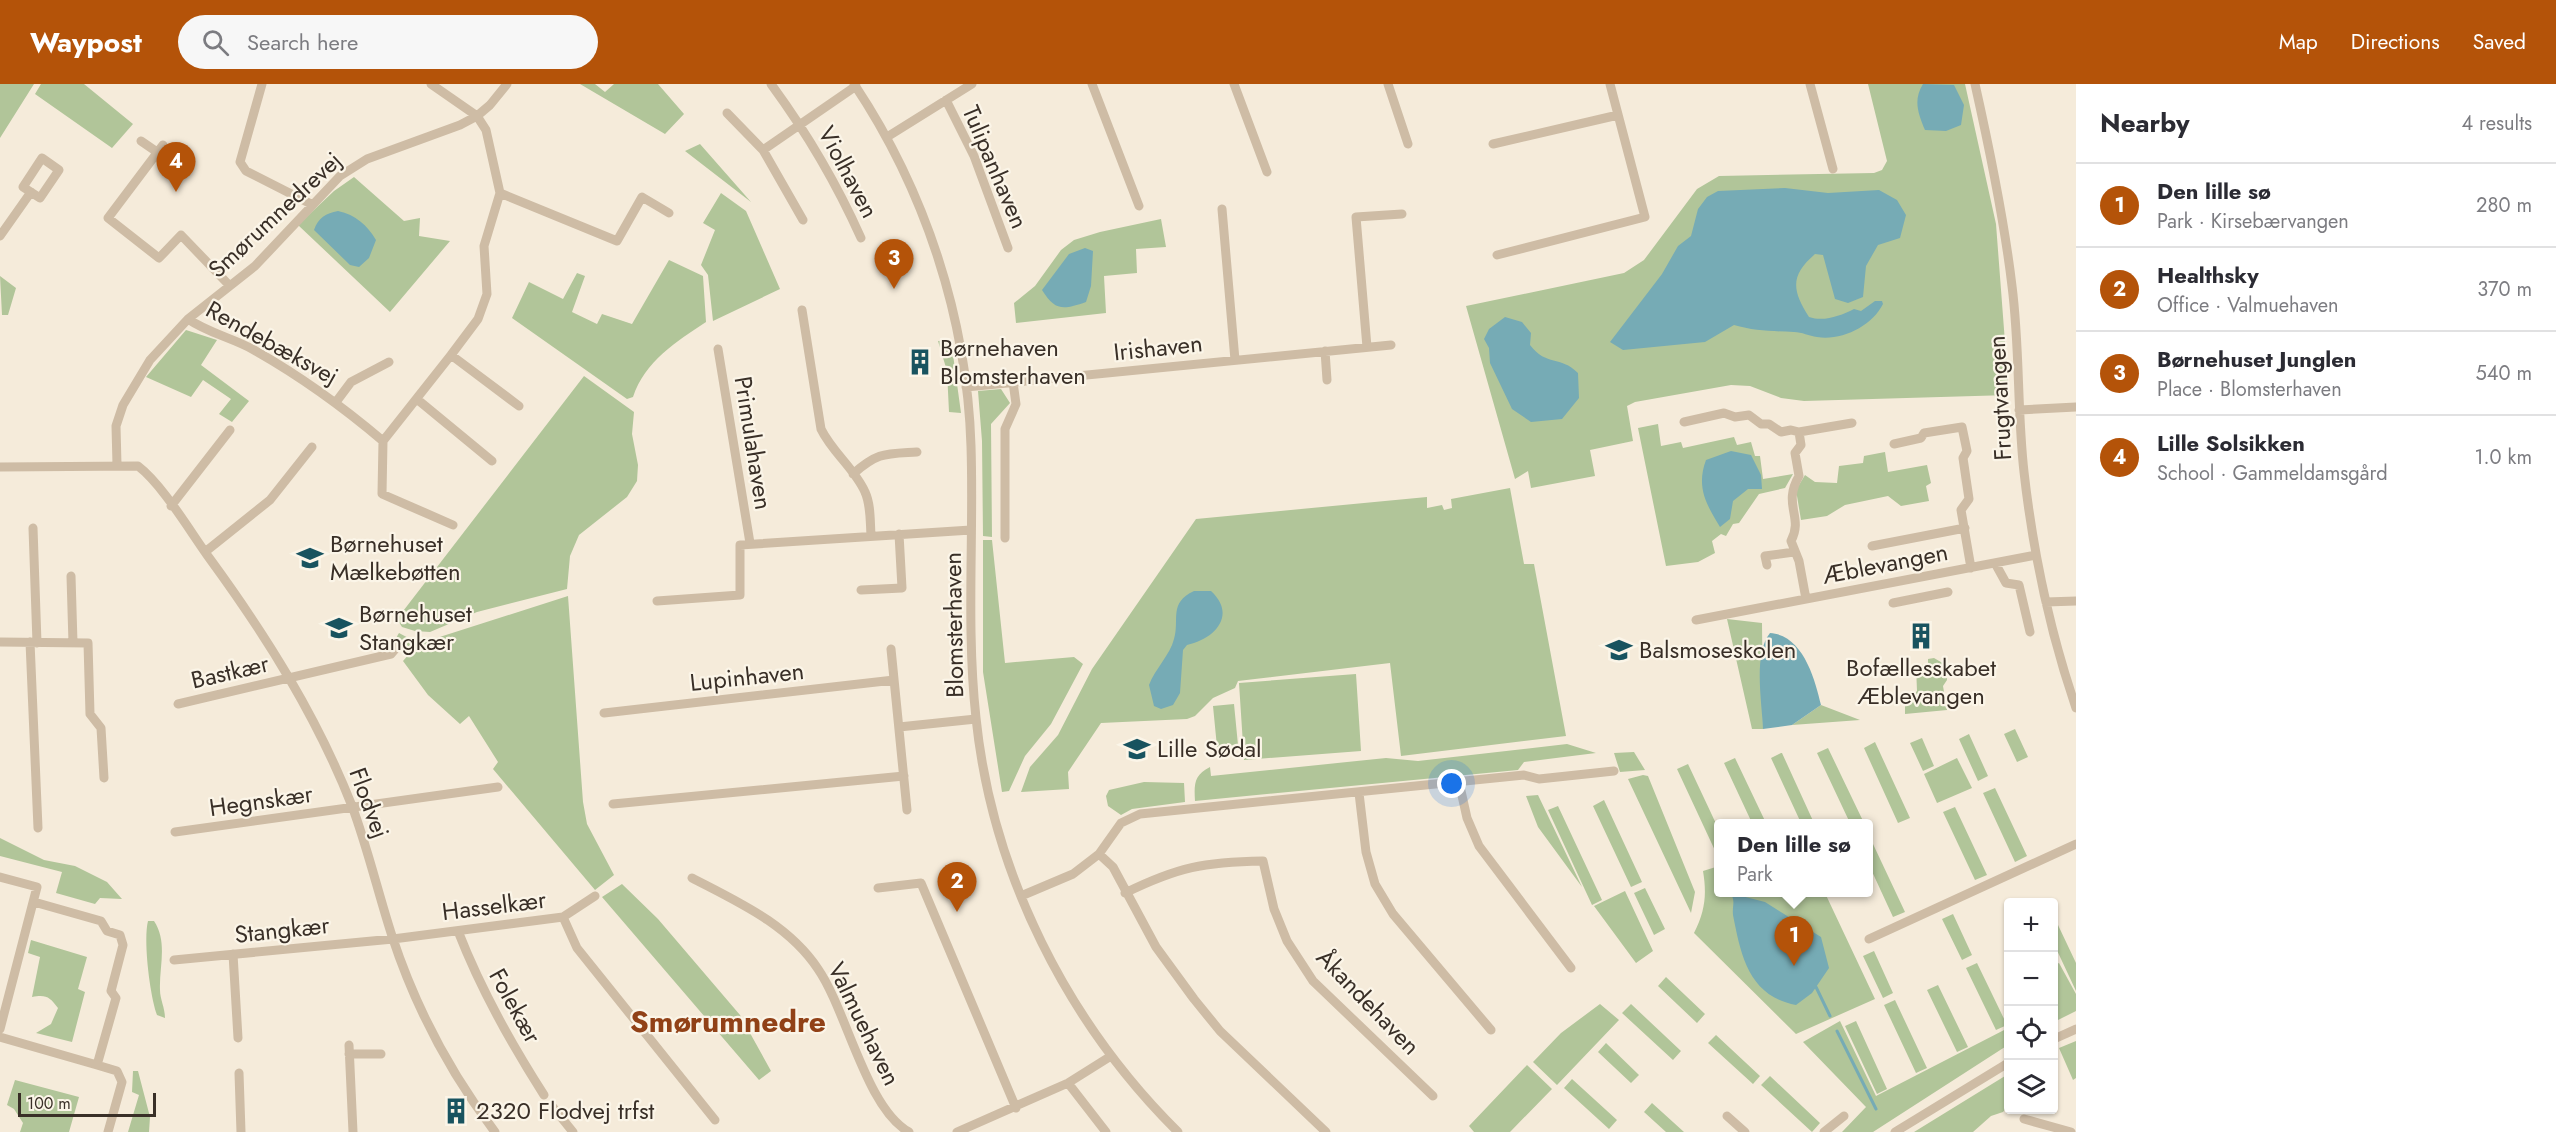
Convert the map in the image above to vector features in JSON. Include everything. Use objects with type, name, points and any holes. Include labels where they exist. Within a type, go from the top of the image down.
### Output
[{"type":"street","points":[[262,84],[240,162],[246,171],[311,204]]},
{"type":"street","points":[[431,84],[477,116],[486,130],[500,193],[484,246],[487,294],[485,304],[451,356],[383,441],[382,494],[453,525]]},
{"type":"street","name":"Smørumnedrevej","points":[[117,465],[116,426],[123,405],[150,360],[188,319],[255,266],[311,204],[340,176],[367,159],[460,125],[477,116],[490,105],[507,84]]},
{"type":"street","name":"Violhaven","points":[[771,84],[801,124],[829,170],[861,238]]},
{"type":"street","name":"Tulipanhaven","points":[[887,137],[970,84]]},
{"type":"street","points":[[1092,84],[1139,206]]},
{"type":"street","points":[[1234,84],[1267,172]]},
{"type":"street","points":[[1388,84],[1408,144]]},
{"type":"street","points":[[1497,255],[1645,217],[1611,84]]},
{"type":"street","points":[[1810,84],[1833,169]]},
{"type":"street","name":"Frugtvangen","points":[[1975,84],[2003,220],[2012,288],[2024,472],[2036,555],[2046,602],[2076,708]]},
{"type":"street","name":"Violhaven","points":[[763,150],[855,85]]},
{"type":"street","name":"Blomsterhaven","points":[[855,85],[887,137],[913,191],[935,248],[954,314],[966,387],[971,443],[971,657],[976,719],[996,821],[1021,896],[1052,965],[1079,1010],[1111,1056],[1178,1132]]},
{"type":"street","name":"Tulipanhaven","points":[[946,100],[974,156],[1008,249]]},
{"type":"street","points":[[727,113],[763,150],[803,220]]},
{"type":"street","points":[[1493,144],[1618,115]]},
{"type":"street","points":[[141,141],[160,148],[108,219],[159,258],[181,235],[229,285]]},
{"type":"street","points":[[0,236],[31,192]]},
{"type":"street","points":[[500,193],[617,241],[642,197],[669,213]]},
{"type":"street","name":"Irishaven","points":[[1222,209],[1235,360]]},
{"type":"street","points":[[1367,347],[1356,217],[1402,213]]},
{"type":"street","points":[[802,310],[821,429],[828,443],[864,490],[869,504],[871,535]]},
{"type":"street","name":"Rendebæksvej","points":[[188,319],[199,327],[255,351],[336,402],[383,441]]},
{"type":"street","name":"Irishaven","points":[[966,387],[1391,345]]},
{"type":"street","name":"Primulahaven","points":[[718,349],[750,543]]},
{"type":"street","points":[[1325,351],[1327,380]]},
{"type":"street","points":[[451,356],[519,406]]},
{"type":"street","name":"Rendebæksvej","points":[[336,402],[351,382],[389,362]]},
{"type":"street","points":[[1005,538],[1005,429],[1016,404],[1013,382]]},
{"type":"street","points":[[418,400],[492,461]]},
{"type":"street","points":[[2019,410],[2076,407]]},
{"type":"street","points":[[1684,422],[1724,413],[1734,417],[1749,416],[1761,424],[1770,424],[1781,432],[1791,430],[1799,432],[1852,423]]},
{"type":"street","name":"Æblevangen","points":[[1894,444],[1921,438],[1924,433],[1962,427],[1967,451],[1963,458],[1970,499],[1961,510],[1971,568]]},
{"type":"street","points":[[171,506],[230,430]]},
{"type":"street","name":"Æblevangen","points":[[1799,432],[1801,445],[1795,453],[1799,476],[1791,491],[1797,531],[1791,541],[1799,561],[1806,599]]},
{"type":"street","points":[[205,552],[270,500],[312,447]]},
{"type":"street","points":[[853,474],[871,458],[884,454],[917,452]]},
{"type":"street","points":[[0,467],[117,465]]},
{"type":"street","name":"Flodvej","points":[[117,465],[138,466],[147,472],[258,624],[291,679],[325,743],[352,808],[393,939],[411,986],[435,1038],[474,1104],[495,1132]]},
{"type":"street","points":[[33,528],[33,643],[38,828]]},
{"type":"street","name":"Æblevangen","points":[[1872,546],[1965,528]]},
{"type":"street","name":"Primulahaven","points":[[657,601],[740,595],[738,552],[740,545],[971,530]]},
{"type":"street","points":[[861,590],[903,588],[899,534]]},
{"type":"street","points":[[1767,565],[1765,556],[1794,552]]},
{"type":"street","name":"Æblevangen","points":[[1696,620],[2036,555]]},
{"type":"street","points":[[1995,563],[2006,583],[2019,585],[2030,632]]},
{"type":"street","points":[[71,576],[73,643]]},
{"type":"street","points":[[1917,578],[1920,598]]},
{"type":"street","points":[[1893,603],[1948,592]]},
{"type":"street","points":[[2046,602],[2076,600]]},
{"type":"street","points":[[0,642],[88,643],[90,714],[101,729],[104,778]]},
{"type":"street","name":"Bastkær","points":[[178,704],[391,654],[398,647]]},
{"type":"street","points":[[891,649],[907,810]]},
{"type":"street","name":"Lupinhaven","points":[[604,713],[894,680]]},
{"type":"street","points":[[899,727],[976,719]]},
{"type":"street","points":[[1021,896],[1074,874],[1099,854],[1120,823],[1140,814],[1524,775],[1539,779],[1614,771]]},
{"type":"street","points":[[613,804],[904,776]]},
{"type":"street","points":[[1459,782],[1467,818],[1479,846],[1571,968]]},
{"type":"street","name":"Hegnskær","points":[[175,832],[498,787]]},
{"type":"street","points":[[1359,793],[1366,852],[1376,884],[1393,914],[1491,1030]]},
{"type":"street","points":[[1869,939],[2076,844]]},
{"type":"street","points":[[1099,854],[1113,867],[1125,893],[1161,955],[1220,1031],[1326,1132]]},
{"type":"street","name":"Åkandehaven","points":[[1125,893],[1165,873],[1191,866],[1224,861],[1263,861],[1274,909],[1287,941],[1313,981],[1433,1096]]},
{"type":"street","points":[[0,877],[37,887],[0,1029]]},
{"type":"street","name":"Valmuehaven","points":[[692,878],[777,926],[804,952],[829,986],[878,1099],[891,1118],[909,1132]]},
{"type":"street","points":[[878,888],[921,883],[1016,1108]]},
{"type":"street","name":"Hasselkær","points":[[393,939],[563,917],[595,896]]},
{"type":"street","points":[[34,902],[101,921],[107,930],[120,935],[123,945],[111,991],[116,998],[97,1065]]},
{"type":"street","points":[[563,917],[576,948],[715,1120]]},
{"type":"street","name":"Folekær","points":[[458,931],[475,976],[508,1037],[544,1095]]},
{"type":"street","name":"Stangkær","points":[[174,960],[393,939]]},
{"type":"street","points":[[233,954],[238,1038]]},
{"type":"street","points":[[2058,1037],[2076,1029]]},
{"type":"street","points":[[0,1037],[117,1071],[122,1082],[108,1132]]},
{"type":"street","points":[[352,1132],[349,1050],[381,1054]]},
{"type":"street","points":[[964,1131],[1068,1083],[1111,1056]]},
{"type":"street","points":[[1895,1132],[2004,1065]]},
{"type":"street","points":[[238,1073],[241,1132]]},
{"type":"street","points":[[1068,1083],[1106,1132]]},
{"type":"street","points":[[552,1106],[573,1132]]},
{"type":"street","points":[[1727,1116],[1744,1132]]},
{"type":"street","points":[[1824,1132],[1844,1116]]},
{"type":"street","points":[[2024,1119],[2071,1132]]},
{"type":"green space","points":[[0,84],[34,84],[0,138]]},
{"type":"green space","points":[[41,84],[84,84],[133,124],[112,148],[35,94]]},
{"type":"green space","points":[[580,84],[595,84],[605,92],[614,84],[658,84],[684,114],[665,134]]},
{"type":"green space","points":[[1868,84],[1965,84],[1996,224],[2009,395],[1804,401],[1781,398],[1750,386],[1731,385],[1635,402],[1627,406],[1633,441],[1590,450],[1595,476],[1531,488],[1528,471],[1515,479],[1466,306],[1624,273],[1644,260],[1697,189],[1719,176],[1874,173],[1882,170],[1887,161]]},
{"type":"green space","points":[[700,144],[751,202],[685,151]]},
{"type":"green space","points":[[354,177],[404,221],[420,218],[419,236],[450,241],[390,312],[298,225],[334,191]]},
{"type":"green space","points":[[721,193],[746,211],[780,289],[713,321],[708,275],[701,265],[715,230],[703,223]]},
{"type":"green space","points":[[1161,219],[1166,247],[1136,249],[1137,273],[1104,276],[1106,313],[1016,323],[1014,303],[1035,286],[1061,250],[1074,240]]},
{"type":"green space","points":[[669,260],[703,276],[706,322],[673,345],[653,363],[638,384],[633,397],[627,399],[512,318],[529,282],[563,299],[577,273],[585,276],[572,312],[597,324],[602,314],[632,324]]},
{"type":"green space","points":[[0,276],[16,288],[8,315],[2,315]]},
{"type":"green space","points":[[186,330],[217,340],[201,365],[249,401],[232,422],[219,414],[231,399],[203,380],[191,397],[146,377]]},
{"type":"green space","points":[[951,340],[961,413],[949,412],[947,371],[938,341]]},
{"type":"green space","points":[[584,376],[634,412],[632,434],[638,465],[637,481],[627,497],[579,535],[570,556],[567,589],[477,612],[430,632],[402,627],[397,619]]},
{"type":"green space","points":[[1001,389],[1010,403],[991,424],[992,537],[983,536],[982,441],[978,391]]},
{"type":"green space","points":[[1658,424],[1661,446],[1681,442],[1683,448],[1734,437],[1737,445],[1751,442],[1755,456],[1760,456],[1763,479],[1793,474],[1785,488],[1759,494],[1739,523],[1733,524],[1726,536],[1721,534],[1712,541],[1715,553],[1698,562],[1666,566],[1638,428]]},
{"type":"green space","points":[[1885,452],[1888,472],[1927,465],[1931,483],[1926,486],[1929,501],[1901,506],[1888,496],[1845,505],[1827,516],[1801,520],[1796,490],[1805,475],[1815,482],[1837,483],[1839,466],[1863,463],[1864,456]]},
{"type":"green space","points":[[1510,488],[1524,564],[1534,564],[1566,736],[1401,756],[1390,663],[1238,681],[1235,688],[1213,698],[1195,716],[1187,719],[1101,723],[1068,772],[1069,789],[1021,792],[1030,767],[1058,735],[1092,669],[1196,519],[1427,497],[1427,508],[1442,505],[1444,510],[1452,508],[1451,499]]},
{"type":"green space","points":[[983,540],[992,540],[1005,663],[1074,657],[1083,664],[1051,724],[1025,756],[1009,791],[1002,792],[983,672]]},
{"type":"green space","points":[[568,596],[583,802],[587,824],[614,875],[595,890],[493,769],[498,762],[469,716],[460,724],[428,695],[403,661],[410,653],[396,638],[399,633],[414,641],[424,642]]},
{"type":"green space","points":[[1727,619],[1762,623],[1763,729],[1752,729]]},
{"type":"green space","points":[[1934,658],[1946,665],[1947,680],[1943,686],[1947,710],[1905,714],[1905,703],[1917,691],[1916,666],[1928,664],[1928,659]]},
{"type":"green space","points":[[1356,674],[1361,751],[1244,760],[1239,683]]},
{"type":"green space","points":[[1234,704],[1238,745],[1217,747],[1213,706]]},
{"type":"green space","points":[[1821,705],[1860,720],[1792,725]]},
{"type":"green space","points":[[2015,729],[2028,757],[2017,762],[2004,734]]},
{"type":"green space","points":[[1969,734],[1988,776],[1978,781],[1959,739]]},
{"type":"green space","points":[[1922,738],[1934,766],[1923,771],[1910,743]]},
{"type":"green space","points":[[1875,742],[1910,818],[1898,823],[1864,748]]},
{"type":"green space","points":[[1567,744],[1596,753],[1524,762],[1518,770],[1195,801],[1196,781],[1201,773],[1210,767],[1211,776],[1386,758],[1418,761]]},
{"type":"green space","points":[[1828,748],[1862,819],[1848,819],[1817,753]]},
{"type":"green space","points":[[1634,752],[1645,770],[1620,772],[1614,753]]},
{"type":"green space","points":[[1782,753],[1812,819],[1799,819],[1771,758]]},
{"type":"green space","points":[[1735,758],[1764,819],[1750,819],[1724,763]]},
{"type":"green space","points":[[1957,758],[1972,788],[1937,803],[1924,774]]},
{"type":"green space","points":[[1688,764],[1714,819],[1714,848],[1677,769]]},
{"type":"green space","points":[[1648,776],[1695,892],[1691,913],[1628,779]]},
{"type":"green space","points":[[1144,782],[1184,783],[1185,802],[1132,809],[1121,815],[1108,806],[1106,796],[1109,790]]},
{"type":"green space","points":[[1995,788],[2027,856],[2015,862],[1983,793]]},
{"type":"green space","points":[[1538,795],[1582,887],[1538,827],[1526,796]]},
{"type":"green space","points":[[1604,800],[1642,882],[1631,887],[1593,806]]},
{"type":"green space","points":[[1558,806],[1602,900],[1592,905],[1548,810]]},
{"type":"green space","points":[[1955,807],[1987,875],[1975,880],[1943,812]]},
{"type":"green space","points":[[0,838],[44,860],[75,866],[107,882],[122,899],[100,898],[95,904],[56,893],[62,872],[0,856]]},
{"type":"green space","points":[[1873,844],[1905,912],[1893,917],[1873,874]]},
{"type":"green space","points":[[1714,868],[1714,897],[1827,897],[1875,999],[1796,1034],[1694,933],[1704,903],[1703,871]]},
{"type":"green space","points":[[622,884],[658,919],[740,1015],[771,1071],[759,1080],[602,897]]},
{"type":"green space","points":[[1645,888],[1665,929],[1654,935],[1634,893]]},
{"type":"green space","points":[[1625,891],[1653,951],[1636,963],[1594,906]]},
{"type":"green space","points":[[1953,914],[1972,955],[1962,960],[1942,919]]},
{"type":"green space","points":[[148,921],[154,921],[161,937],[160,990],[165,1018],[157,1015],[152,995],[147,954]]},
{"type":"green space","points":[[2058,925],[2076,963],[2076,991],[2058,953]]},
{"type":"green space","points":[[31,940],[87,957],[78,989],[85,992],[72,1042],[36,1033],[51,1024],[58,1008],[47,997],[32,997],[40,957],[28,953]]},
{"type":"green space","points":[[1874,951],[1893,993],[1883,998],[1863,956]]},
{"type":"green space","points":[[1977,963],[2004,1019],[2004,1026],[1996,1030],[1966,968]]},
{"type":"green space","points":[[2058,963],[2076,994],[2076,1011],[2058,1020],[2058,1006]]},
{"type":"green space","points":[[1666,977],[1705,1014],[1697,1023],[1658,986]]},
{"type":"green space","points":[[1938,985],[1968,1047],[1957,1052],[1927,990]]},
{"type":"green space","points":[[1895,1000],[1927,1068],[1916,1073],[1884,1005]]},
{"type":"green space","points":[[1600,1004],[1619,1020],[1557,1085],[1533,1062],[1561,1033]]},
{"type":"green space","points":[[1631,1004],[1681,1051],[1673,1060],[1622,1013]]},
{"type":"green space","points":[[1840,1021],[1876,1096],[2004,1030],[2004,1048],[1873,1132],[1842,1132],[1866,1107],[1803,1042]]},
{"type":"green space","points":[[1856,1021],[1887,1089],[1877,1094],[1845,1026]]},
{"type":"green space","points":[[1716,1035],[1760,1076],[1753,1084],[1708,1043]]},
{"type":"green space","points":[[2076,1041],[2076,1078],[2073,1080],[2059,1048]]},
{"type":"green space","points":[[1606,1043],[1639,1075],[1631,1083],[1598,1052]]},
{"type":"green space","points":[[1527,1065],[1552,1089],[1510,1132],[1474,1132],[1469,1126]]},
{"type":"green space","points":[[133,1071],[138,1071],[150,1117],[149,1132],[128,1132],[139,1095],[132,1092]]},
{"type":"green space","points":[[1770,1076],[1820,1123],[1812,1132],[1761,1085]]},
{"type":"green space","points":[[2004,1077],[2004,1111],[1991,1116],[1973,1132],[1914,1132]]},
{"type":"green space","points":[[1572,1079],[1617,1120],[1609,1129],[1564,1088]]},
{"type":"green space","points":[[15,1080],[79,1097],[69,1132],[20,1132],[23,1123],[14,1109],[7,1105]]},
{"type":"green space","points":[[1652,1103],[1684,1132],[1666,1132],[1644,1112]]},
{"type":"water","points":[[1923,84],[1954,85],[1964,105],[1961,125],[1946,131],[1925,130],[1917,101]]},
{"type":"water","points":[[1785,188],[1828,193],[1879,190],[1897,200],[1906,215],[1900,238],[1878,245],[1866,266],[1863,297],[1848,303],[1835,299],[1823,255],[1815,254],[1807,262],[1801,269],[1796,283],[1799,298],[1809,317],[1832,318],[1854,309],[1861,311],[1875,301],[1882,301],[1883,304],[1872,319],[1846,334],[1827,338],[1797,332],[1756,330],[1734,325],[1705,342],[1623,350],[1610,342],[1662,274],[1678,246],[1691,236],[1698,209],[1707,197],[1718,191]]},
{"type":"water","points":[[338,211],[360,221],[376,240],[369,258],[359,267],[350,265],[314,230],[323,217]]},
{"type":"water","points":[[1085,248],[1093,251],[1091,286],[1086,302],[1060,307],[1051,302],[1042,290],[1069,254]]},
{"type":"water","points":[[1505,317],[1522,322],[1531,333],[1530,345],[1536,352],[1548,359],[1565,364],[1578,373],[1579,398],[1562,419],[1531,422],[1512,409],[1490,363],[1489,348],[1484,339],[1489,329]]},
{"type":"water","points":[[1731,451],[1751,455],[1761,475],[1762,489],[1748,489],[1733,501],[1730,519],[1720,527],[1704,495],[1703,470],[1706,460]]},
{"type":"water","points":[[1194,591],[1211,591],[1219,600],[1222,617],[1214,632],[1187,645],[1183,650],[1180,693],[1173,705],[1161,709],[1154,706],[1149,685],[1172,645],[1176,632],[1178,606],[1186,596]]},
{"type":"water","points":[[1770,633],[1791,641],[1799,650],[1811,671],[1821,705],[1792,725],[1763,729],[1760,665],[1765,642]]},
{"type":"water","points":[[1746,897],[1765,902],[1821,937],[1829,968],[1812,993],[1796,1005],[1767,993],[1750,972],[1744,959],[1733,915],[1733,898]]},
{"type":"waterway","points":[[1816,987],[1830,1016]]},
{"type":"waterway","points":[[1837,1031],[1876,1109]]},
{"type":"place","name":"Lille Solsikken","points":[[176,192]]},
{"type":"place","name":"Børnehuset Junglen","points":[[894,289]]},
{"type":"place","name":"Børnehaven Blomsterhaven","points":[[920,362]]},
{"type":"place","name":"Børnehuset Mælkebøtten","points":[[310,558]]},
{"type":"place","name":"Børnehuset Stangkær","points":[[339,628]]},
{"type":"place","name":"Bofællesskabet Æblevangen","points":[[1921,636]]},
{"type":"place","name":"Balsmoseskolen","points":[[1619,650]]},
{"type":"place","name":"Lille Sødal","points":[[1137,749]]},
{"type":"place","name":"Healthsky","points":[[957,912]]},
{"type":"place","name":"Den lille sø","points":[[1794,966]]},
{"type":"place","name":"2320 Flodvej trfst","points":[[456,1111]]},
{"type":"district","name":"Smørumnedre","points":[[728,1022]]}]
